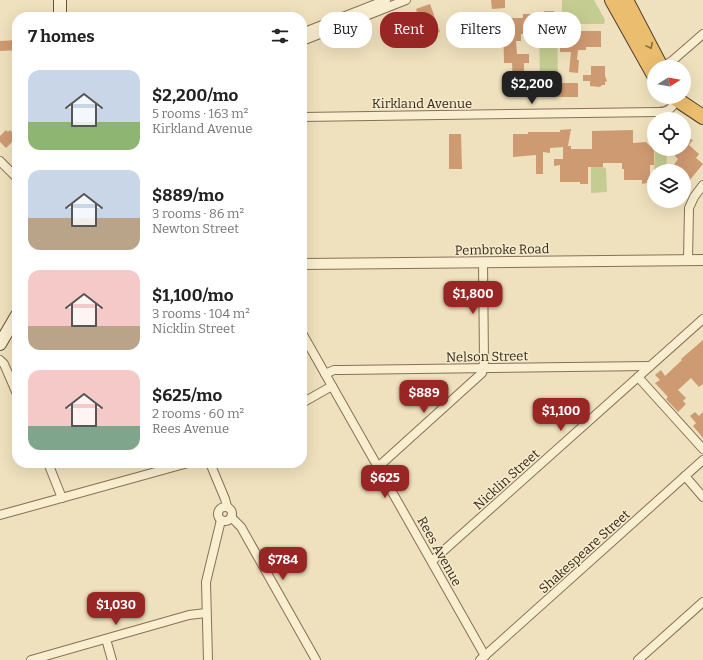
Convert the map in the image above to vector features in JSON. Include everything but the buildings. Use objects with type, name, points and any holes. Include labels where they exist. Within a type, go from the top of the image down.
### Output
[{"type":"highway","points":[[612,0],[647,62]]},
{"type":"highway","points":[[626,0],[658,60]]},
{"type":"highway","points":[[691,103],[703,108]]},
{"type":"highway","points":[[686,104],[703,118]]},
{"type":"main road","points":[[60,0],[60,12]]},
{"type":"main road","points":[[0,344],[12,324]]},
{"type":"street","points":[[307,31],[386,0]]},
{"type":"street","points":[[307,40],[406,0]]},
{"type":"street","points":[[673,60],[703,34]]},
{"type":"street","name":"Kirkland Avenue","points":[[307,117],[659,112],[668,110],[673,104]]},
{"type":"street","points":[[0,161],[12,173]]},
{"type":"street","points":[[688,260],[689,208],[694,197],[703,185]]},
{"type":"street","name":"Pembroke Road","points":[[307,264],[703,260]]},
{"type":"street","points":[[378,467],[480,376],[484,368],[483,262]]},
{"type":"street","name":"Nicklin Street","points":[[432,561],[703,319]]},
{"type":"street","name":"Rees Avenue","points":[[307,342],[432,561],[483,658]]},
{"type":"street","points":[[0,360],[4,364],[12,382]]},
{"type":"street","name":"Nelson Street","points":[[326,374],[334,370],[650,366]]},
{"type":"street","points":[[638,377],[703,449]]},
{"type":"street","points":[[307,400],[332,386]]},
{"type":"street","name":"Shakespeare Street","points":[[483,658],[703,460]]},
{"type":"street","points":[[50,468],[62,498]]},
{"type":"street","points":[[0,515],[170,468]]},
{"type":"street","points":[[212,468],[226,500],[227,506],[232,511],[231,517],[228,520],[221,520]]},
{"type":"street","points":[[685,476],[703,497]]},
{"type":"street","points":[[208,660],[206,582],[221,520],[218,514],[219,510],[222,507],[227,506]]},
{"type":"street","points":[[231,517],[241,527],[316,660]]},
{"type":"street","points":[[638,660],[703,602]]},
{"type":"street","points":[[31,660],[106,640],[189,615],[206,613]]},
{"type":"street","points":[[106,640],[112,660]]},
{"type":"green space","points":[[562,0],[594,0],[605,20],[604,24],[581,24],[581,12],[562,12]]},
{"type":"green space","points":[[539,48],[557,48],[558,77],[540,77]]},
{"type":"green space","points":[[655,156],[667,156],[666,164],[654,164]]},
{"type":"green space","points":[[591,167],[606,168],[607,192],[591,193]]}]
